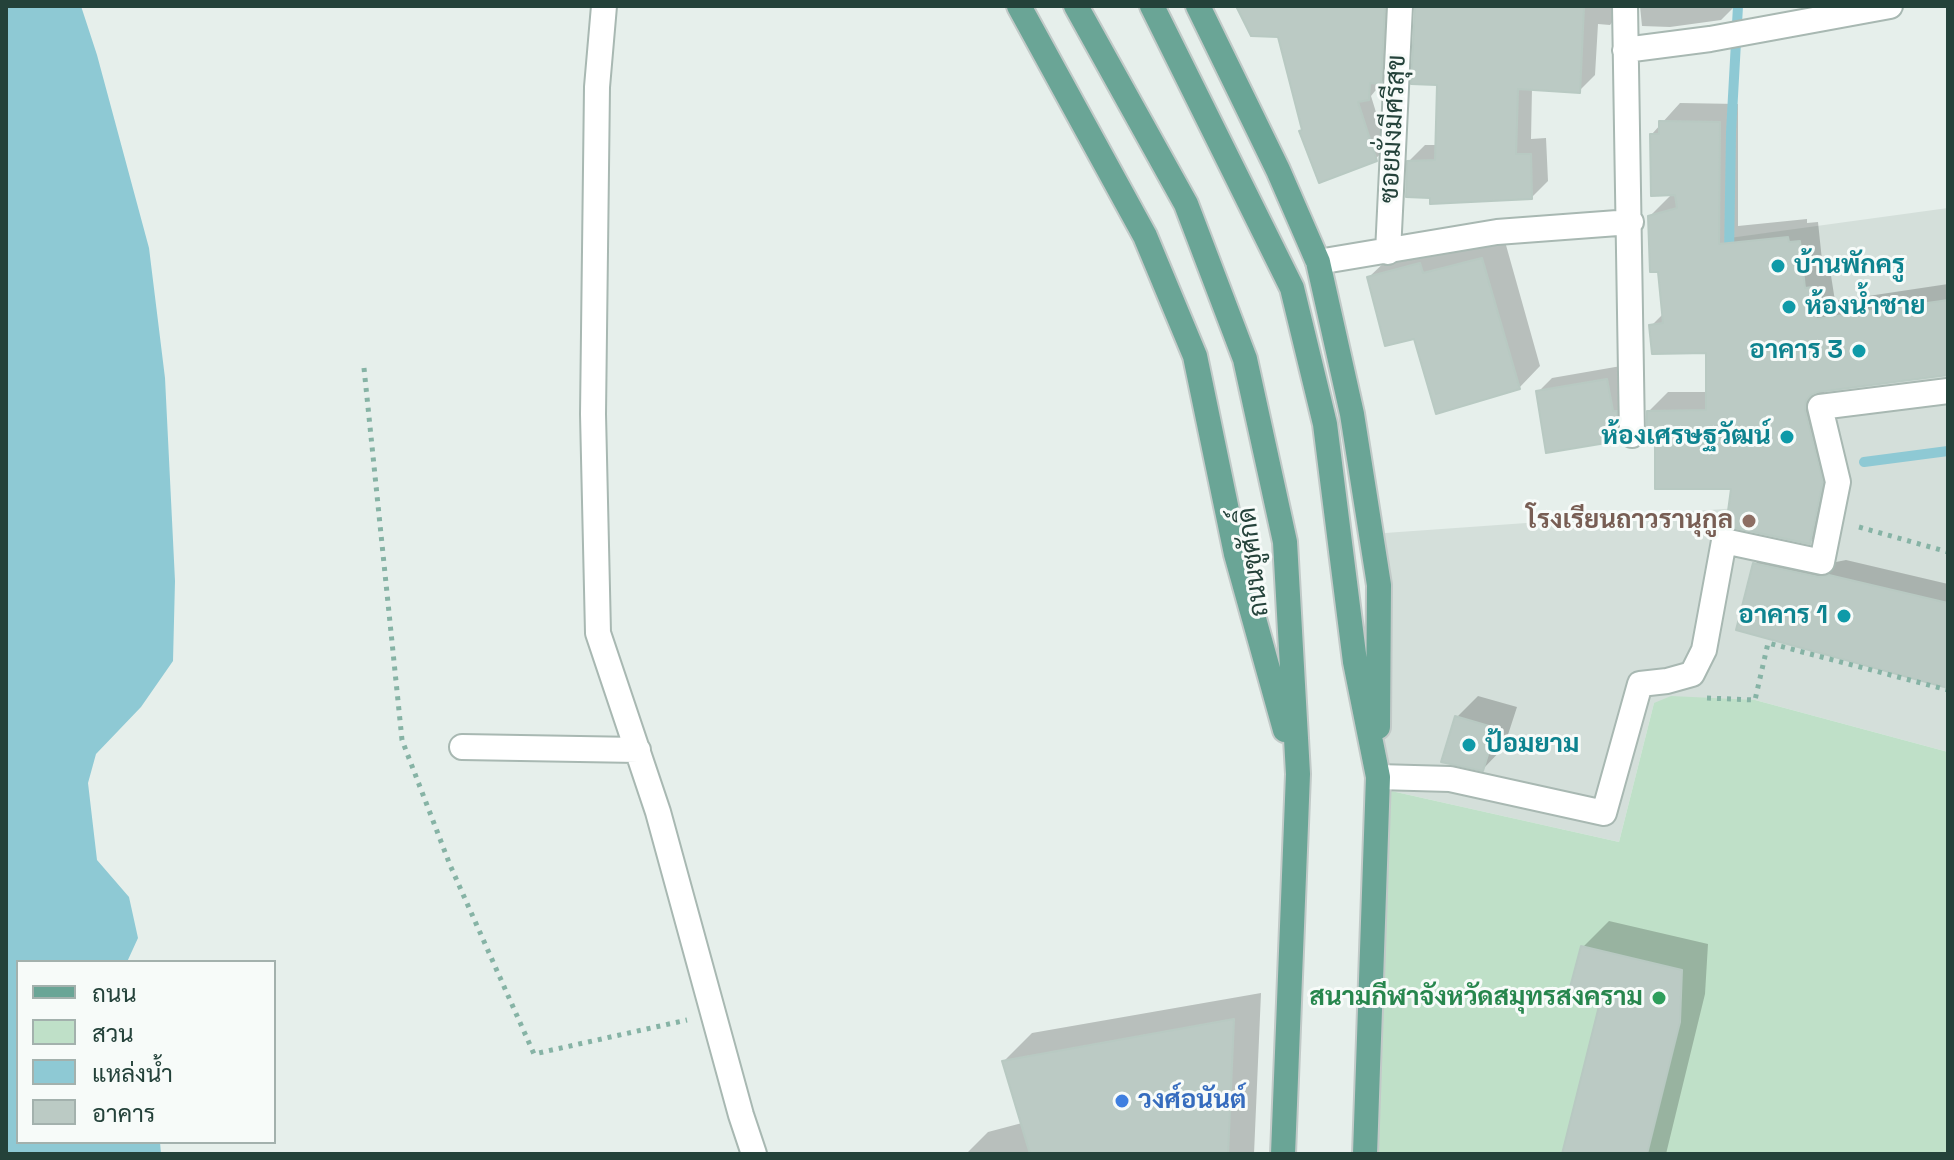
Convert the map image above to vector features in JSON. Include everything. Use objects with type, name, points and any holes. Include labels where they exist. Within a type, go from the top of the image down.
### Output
[{"type":"main road","points":[[1019,6],[1145,236],[1195,356],[1236,554],[1298,774]]},
{"type":"main road","name":"ถนนชูศักดิ์","points":[[1076,6],[1186,204],[1245,359],[1285,542],[1298,774],[1283,1154]]},
{"type":"main road","points":[[1152,6],[1292,288],[1325,424],[1355,662],[1378,777]]},
{"type":"main road","points":[[1198,6],[1278,170],[1318,262],[1352,414],[1379,585],[1378,777],[1365,1154]]},
{"type":"street","points":[[604,6],[597,87],[593,414],[598,633],[658,812],[754,1154]]},
{"type":"street","name":"ซอยมั่งมีศรีสุข","points":[[1388,252],[1400,6]]},
{"type":"street","points":[[1625,6],[1631,222],[1632,435]]},
{"type":"street","points":[[1625,50],[1710,39],[1890,6]]},
{"type":"street","points":[[1318,262],[1497,232],[1631,222]]},
{"type":"street","points":[[1378,777],[1450,779],[1604,813],[1640,684],[1692,674],[1704,650],[1724,541],[1822,562],[1838,482],[1820,407],[1948,391]]},
{"type":"street","points":[[462,747],[638,750]]},
{"type":"path","points":[[364,368],[402,740],[450,865],[534,1054],[713,1014]]},
{"type":"path","points":[[1831,520],[1948,552]]},
{"type":"path","points":[[1699,697],[1755,700],[1768,643],[1948,690]]},
{"type":"shaded area","name":"โรงเรียนถาวรานุกูล","points":[[1948,208],[1948,752],[1755,700],[1654,703],[1619,842],[1378,788],[1371,534],[1752,507],[1729,238]]},
{"type":"green space","name":"สนามกีฬาจังหวัดสมุทรสงคราม","points":[[1671,696],[1755,700],[1948,752],[1948,1154],[1364,1154],[1378,788],[1619,842],[1654,703]]},
{"type":"water","points":[[6,6],[81,6],[149,248],[165,378],[175,581],[173,661],[141,707],[96,754],[88,783],[97,860],[129,897],[138,938],[128,960],[16,960],[16,1144],[160,1144],[161,1154],[6,1154]]},
{"type":"building","points":[[1236,6],[1385,6],[1381,84],[1370,83],[1369,100],[1358,102],[1377,161],[1319,183],[1299,131],[1302,130],[1278,37],[1251,36]]},
{"type":"building","points":[[1415,6],[1584,6],[1580,93],[1518,89],[1516,154],[1531,154],[1532,199],[1430,204],[1430,198],[1406,197],[1407,161],[1435,160],[1437,85],[1411,84]]},
{"type":"building","points":[[1659,121],[1720,122],[1719,244],[1788,237],[1789,242],[1800,241],[1805,288],[1812,287],[1816,319],[1948,300],[1948,375],[1818,392],[1806,401],[1805,410],[1823,482],[1810,544],[1726,526],[1731,489],[1655,489],[1655,435],[1647,436],[1647,411],[1706,410],[1706,353],[1652,354],[1649,325],[1663,323],[1658,272],[1650,272],[1648,216],[1677,208],[1675,195],[1651,196],[1650,134],[1659,134]]},
{"type":"building","points":[[1482,258],[1520,389],[1436,414],[1414,339],[1385,346],[1367,277],[1420,263],[1423,273]]},
{"type":"building","points":[[1607,379],[1613,411],[1617,411],[1618,441],[1546,453],[1536,391]]},
{"type":"building","name":"อาคาร 1","points":[[1753,563],[1819,577],[1829,575],[1948,603],[1948,688],[1736,630]]},
{"type":"building","name":"ป้อมยาม","points":[[1455,716],[1496,728],[1483,771],[1441,762]]},
{"type":"building","points":[[1581,946],[1682,970],[1680,1022],[1647,1154],[1562,1154],[1600,1002],[1568,995]]},
{"type":"building","name":"วงศ์อนันต์","points":[[1234,1019],[1228,1154],[1030,1154],[1002,1061]]},
{"type":"waterway","points":[[1729,256],[1731,132],[1738,6]]},
{"type":"waterway","points":[[1864,462],[1948,451]]},
{"type":"place","name":"บ้านพักครู","points":[[1778,266]]},
{"type":"place","name":"ห้องน้ำชาย","points":[[1789,307]]},
{"type":"place","name":"อาคาร 3","points":[[1859,351]]},
{"type":"place","name":"ห้องเศรษฐวัฒน์","points":[[1787,437]]},
{"type":"place","name":"โรงเรียนถาวรานุกูล","points":[[1749,521]]},
{"type":"place","name":"อาคาร 1","points":[[1844,616]]},
{"type":"place","name":"ป้อมยาม","points":[[1469,745]]},
{"type":"place","name":"สนามกีฬาจังหวัดสมุทรสงคราม","points":[[1659,998]]},
{"type":"place","name":"วงศ์อนันต์","points":[[1122,1101]]}]
